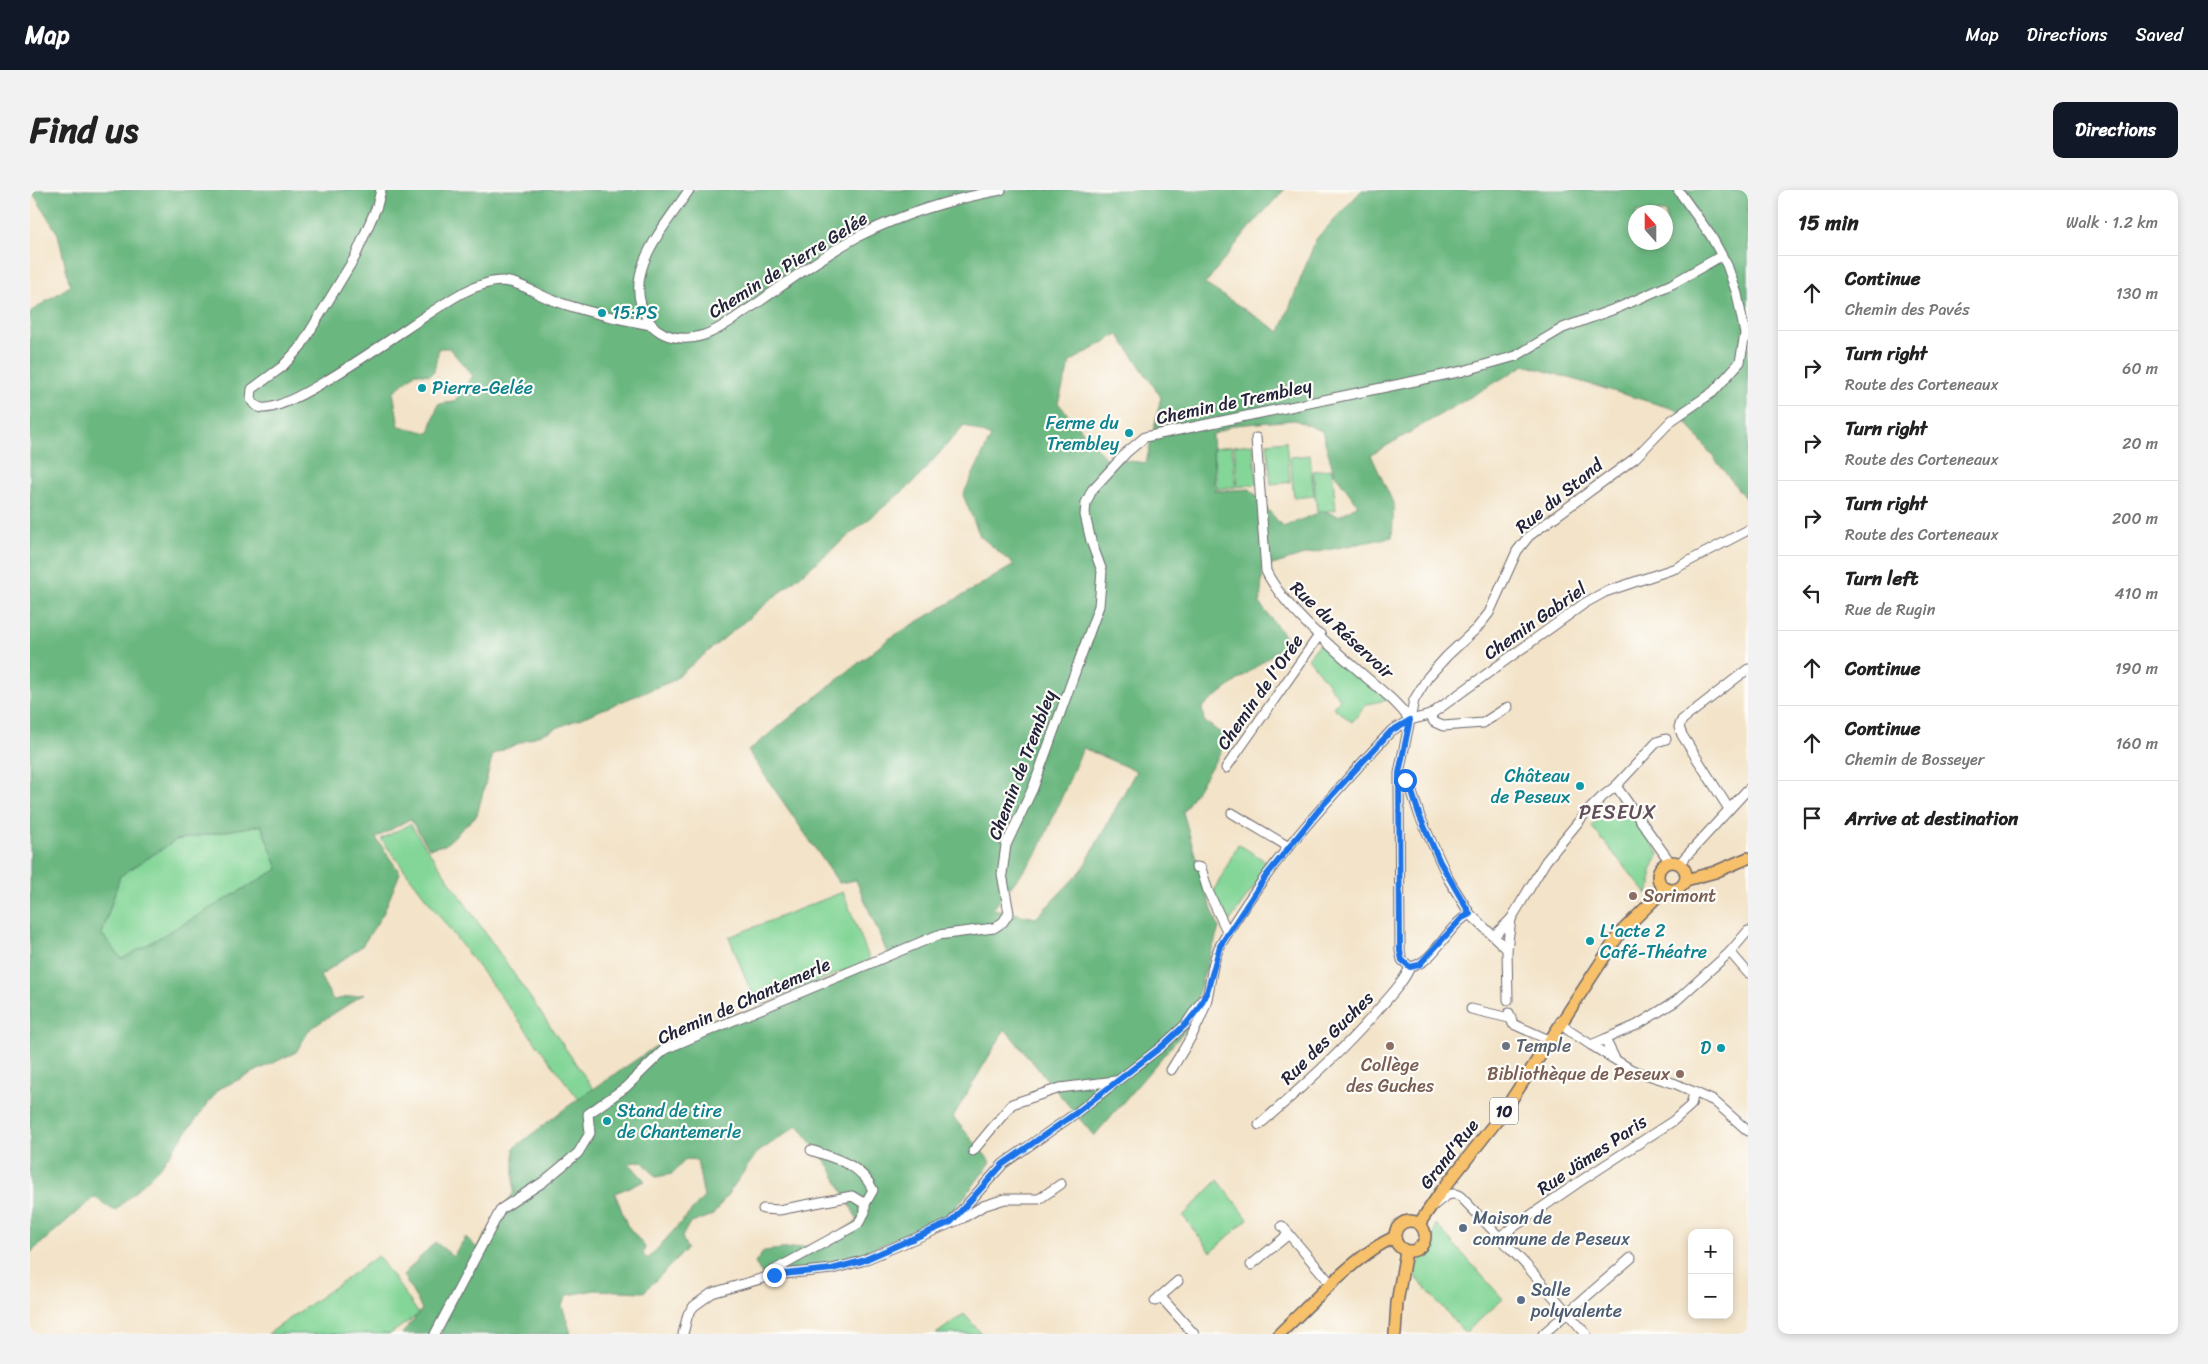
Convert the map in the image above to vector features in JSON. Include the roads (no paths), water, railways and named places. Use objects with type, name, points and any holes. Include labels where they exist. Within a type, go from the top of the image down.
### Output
[{"type":"main road","points":[[1686,880],[1686,871],[1674,863],[1664,865],[1658,872],[1659,882],[1665,888],[1678,890],[1686,880],[1714,872],[1748,858]]},
{"type":"main road","name":"Grand'Rue","points":[[1419,1224],[1430,1207],[1493,1127],[1620,932],[1665,888]]},
{"type":"main road","points":[[1405,1222],[1419,1224],[1425,1233],[1424,1243],[1417,1250],[1406,1251],[1398,1246],[1395,1237],[1397,1228],[1405,1222]]},
{"type":"main road","points":[[1279,1334],[1372,1250],[1395,1237]]},
{"type":"main road","points":[[1395,1334],[1397,1304],[1406,1251]]},
{"type":"street","name":"Chemin de Pierre Gelée","points":[[381,190],[355,257],[301,346],[282,367],[252,389],[251,399],[256,406],[266,408],[274,406],[305,392],[383,345],[438,307],[462,293],[491,282],[513,282],[552,300],[584,311],[651,325],[672,337],[687,339],[705,335],[725,325],[832,252],[885,223],[941,203],[1001,190]]},
{"type":"street","points":[[651,325],[639,303],[639,277],[649,252],[689,190]]},
{"type":"street","name":"Rue du Stand","points":[[1410,967],[1402,960],[1400,951],[1399,773],[1414,700],[1428,676],[1477,628],[1489,613],[1517,552],[1529,536],[1634,458],[1672,420],[1713,392],[1740,362],[1745,334],[1737,294],[1711,236],[1678,190]]},
{"type":"street","name":"Chemin de Trembley","points":[[994,928],[1004,922],[1009,912],[1002,874],[1006,845],[1033,788],[1099,606],[1102,571],[1091,541],[1085,515],[1086,503],[1092,490],[1127,452],[1145,437],[1463,371],[1516,356],[1563,328],[1620,307],[1672,284],[1721,256]]},
{"type":"street","name":"Rue du Réservoir","points":[[1256,438],[1266,571],[1275,590],[1320,634],[1398,703],[1410,720]]},
{"type":"street","name":"Chemin Gabriel","points":[[1171,1070],[1201,1018],[1216,954],[1228,933],[1289,847],[1323,805],[1391,731],[1410,720],[1430,715],[1585,603],[1605,592],[1676,568],[1748,530]]},
{"type":"street","name":"Chemin de l'Orée","points":[[1226,768],[1320,634]]},
{"type":"street","points":[[1729,809],[1682,735],[1679,727],[1682,720],[1748,668]]},
{"type":"street","points":[[1430,715],[1434,722],[1443,726],[1483,723],[1508,708]]},
{"type":"street","points":[[1494,936],[1511,919],[1546,861],[1596,803],[1616,786],[1635,763],[1657,742],[1666,739]]},
{"type":"street","points":[[1405,780],[1409,783],[1420,817],[1449,880],[1470,914],[1507,948]]},
{"type":"street","points":[[1616,786],[1623,792],[1674,863],[1748,789]]},
{"type":"street","points":[[1232,813],[1289,847]]},
{"type":"street","points":[[1196,867],[1201,868],[1208,891],[1228,933]]},
{"type":"street","points":[[1410,967],[1419,965],[1426,959],[1450,930],[1462,918],[1470,914]]},
{"type":"street","points":[[1508,1000],[1507,948],[1511,919]]},
{"type":"street","name":"Chemin de Chantemerle","points":[[435,1334],[501,1209],[543,1182],[578,1153],[590,1133],[588,1114],[626,1087],[665,1049],[938,936],[994,928]]},
{"type":"street","points":[[1591,1044],[1657,1014],[1676,1001],[1730,952],[1748,931]]},
{"type":"street","points":[[1730,952],[1748,973]]},
{"type":"street","name":"Rue des Guches","points":[[1259,1125],[1313,1078],[1361,1030],[1405,977],[1410,967]]},
{"type":"street","points":[[951,1222],[1003,1164],[1076,1113],[1161,1047],[1186,1024],[1207,992]]},
{"type":"street","points":[[1471,1009],[1509,1016],[1512,1024],[1549,1040]]},
{"type":"street","points":[[1560,1022],[1568,1030],[1632,1070],[1714,1101],[1748,1131]]},
{"type":"street","points":[[1604,1039],[1614,1057]]},
{"type":"street","points":[[973,1151],[1012,1104],[1060,1088],[1115,1081]]},
{"type":"street","name":"Rue Jämes Paris","points":[[1499,1237],[1578,1182],[1673,1121],[1691,1105],[1694,1092]]},
{"type":"street","points":[[756,1280],[858,1224],[866,1212],[865,1204],[873,1190],[867,1177],[852,1165],[811,1150]]},
{"type":"street","points":[[683,1334],[688,1314],[698,1301],[712,1293],[774,1275],[832,1269],[862,1261],[983,1206],[1005,1199],[1039,1199],[1062,1184]]},
{"type":"street","points":[[1430,1207],[1450,1194],[1458,1194],[1586,1334]]},
{"type":"street","points":[[763,1208],[779,1210],[852,1196],[865,1204]]},
{"type":"street","points":[[1251,1265],[1285,1230],[1332,1285]]},
{"type":"street","points":[[1543,1334],[1631,1258]]},
{"type":"street","points":[[1178,1282],[1157,1298],[1194,1334]]},
{"type":"place","name":"15·PS","points":[[602,313]]},
{"type":"place","name":"Pierre-Gelée","points":[[422,388]]},
{"type":"place","name":"Ferme du Trembley","points":[[1129,433]]},
{"type":"place","name":"Château de Peseux","points":[[1580,786]]},
{"type":"place","name":"Sorimont","points":[[1633,896]]},
{"type":"place","name":"L'acte 2 Café-Théatre","points":[[1590,941]]},
{"type":"place","name":"Collège des Guches","points":[[1390,1046]]},
{"type":"place","name":"Temple","points":[[1506,1046]]},
{"type":"place","name":"D","points":[[1721,1048]]},
{"type":"place","name":"Bibliothèque de Peseux","points":[[1680,1074]]},
{"type":"place","name":"Stand de tire de Chantemerle","points":[[607,1121]]},
{"type":"place","name":"Maison de commune de Peseux","points":[[1463,1228]]},
{"type":"place","name":"Salle polyvalente","points":[[1521,1300]]},
{"type":"district","name":"PESEUX","points":[[1618,812]]}]
